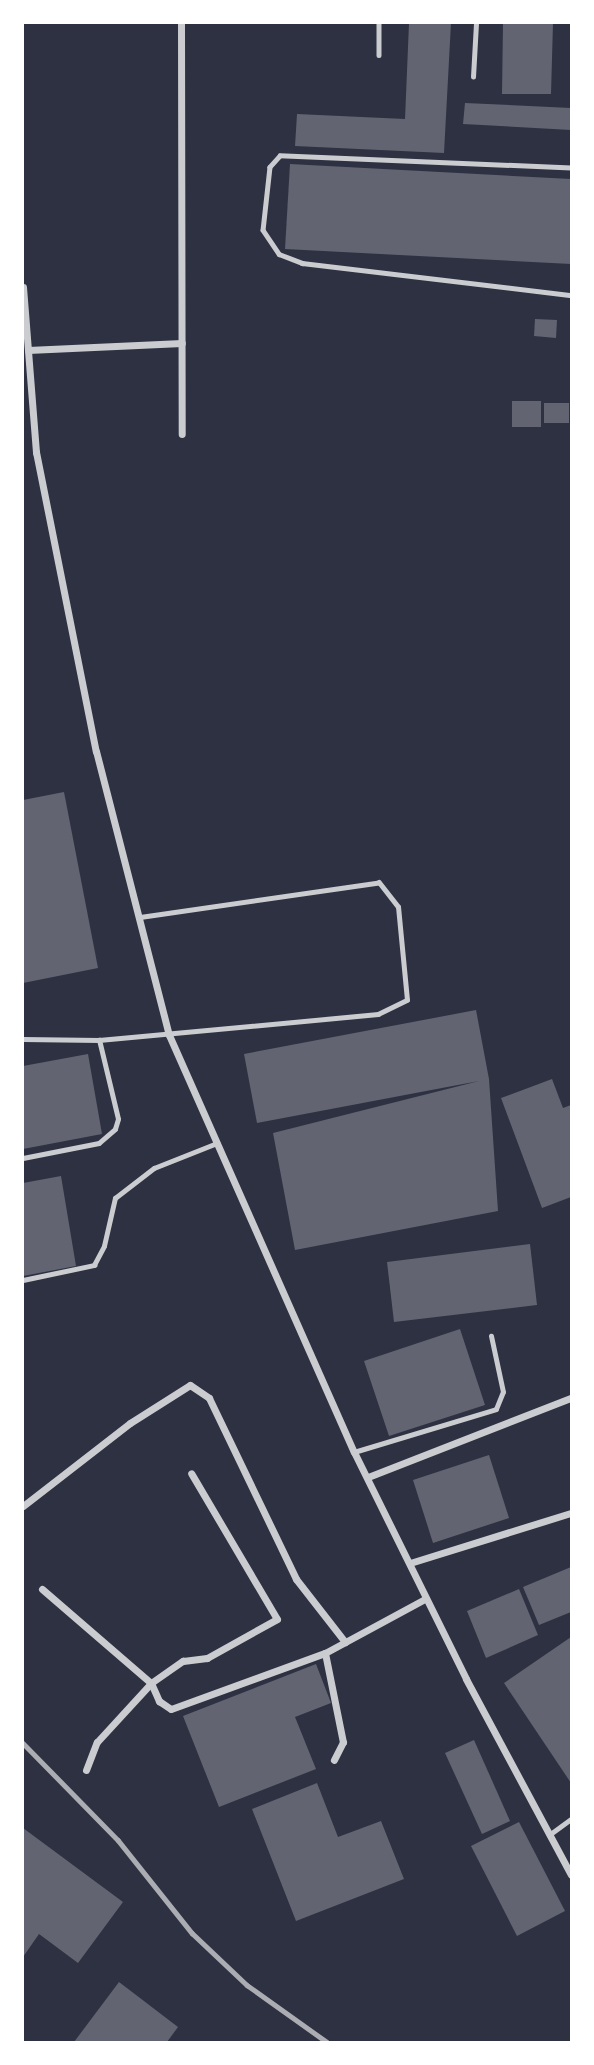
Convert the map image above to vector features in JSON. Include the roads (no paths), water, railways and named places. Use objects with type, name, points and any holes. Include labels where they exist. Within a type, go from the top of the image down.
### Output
[{"type":"street","points":[[181,23],[182,434]]},
{"type":"street","points":[[23,287],[36,452],[96,751],[142,917],[169,1035],[354,1452],[410,1563],[425,1599],[571,1875]]},
{"type":"street","points":[[28,350],[182,343]]},
{"type":"street","points":[[23,1506],[130,1423],[190,1385],[209,1398],[296,1579],[345,1642]]},
{"type":"street","points":[[368,1477],[571,1398]]},
{"type":"street","points":[[86,1770],[97,1742],[151,1683],[183,1661],[207,1658],[277,1619],[191,1473]]},
{"type":"street","points":[[410,1563],[571,1513]]},
{"type":"street","points":[[41,1589],[151,1683],[162,1704],[181,1707],[325,1653],[425,1599]]},
{"type":"street","points":[[325,1653],[343,1742],[334,1760]]},
{"type":"lane","points":[[379,23],[379,55]]},
{"type":"lane","points":[[473,77],[476,23]]},
{"type":"lane","points":[[571,168],[280,156],[270,167],[263,230],[279,254],[302,263],[571,295]]},
{"type":"lane","points":[[23,1039],[99,1040],[377,1014],[402,1006],[407,1000],[398,907],[387,888],[366,883],[142,917]]},
{"type":"lane","points":[[23,1157],[99,1143],[115,1129],[118,1119],[99,1040]]},
{"type":"lane","points":[[23,1279],[94,1265],[104,1246],[115,1198],[154,1168],[217,1143]]},
{"type":"lane","points":[[354,1452],[496,1409],[503,1392],[491,1336]]},
{"type":"lane","points":[[548,1836],[571,1819]]},
{"type":"railway","points":[[23,1743],[118,1840],[192,1933],[247,1985],[327,2042]]}]
